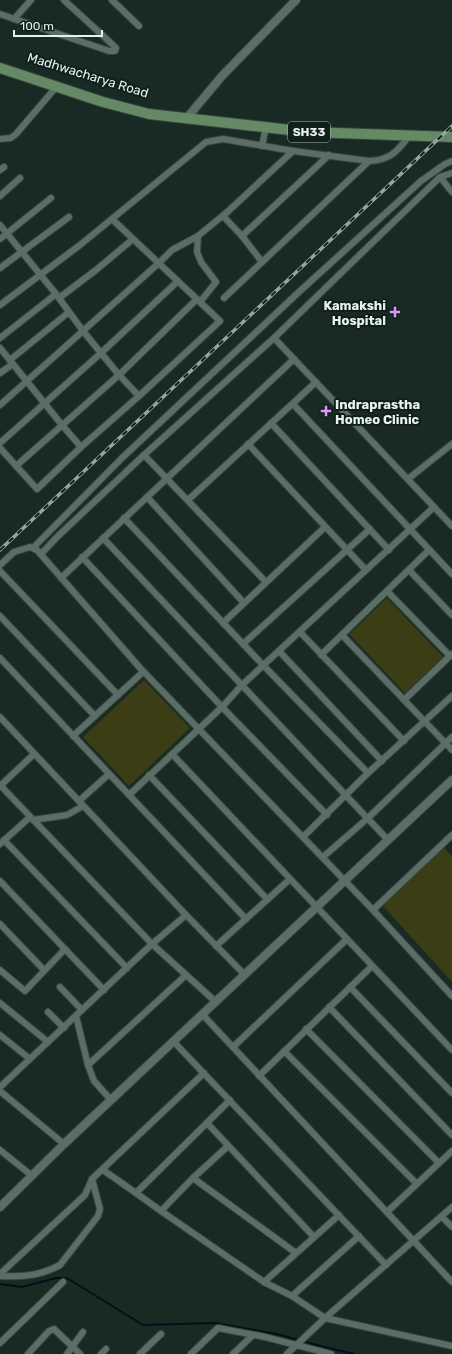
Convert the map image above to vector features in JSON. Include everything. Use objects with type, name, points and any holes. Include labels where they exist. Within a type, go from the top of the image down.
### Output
[{"type":"main road","name":"Madhwacharya Road","points":[[0,61],[93,92],[151,107],[168,116]]},
{"type":"main road","name":"Madhwacharya Road","points":[[0,68],[119,106],[149,114],[308,132],[452,136]]},
{"type":"street","points":[[14,19],[31,0]]},
{"type":"street","points":[[0,14],[109,51],[115,51],[116,48],[113,45],[64,0]]},
{"type":"street","points":[[112,0],[139,26]]},
{"type":"street","points":[[186,119],[222,76],[296,0]]},
{"type":"street","points":[[0,139],[11,138],[16,134],[57,86]]},
{"type":"street","points":[[262,146],[266,127]]},
{"type":"street","points":[[0,304],[112,219],[206,142],[222,139],[293,151],[369,161],[381,160],[391,156],[409,136]]},
{"type":"street","points":[[0,405],[172,250],[198,236],[226,213],[293,151]]},
{"type":"street","points":[[242,236],[329,155]]},
{"type":"street","points":[[224,298],[369,161]]},
{"type":"street","points":[[33,548],[122,458],[300,291],[421,181],[445,164],[452,162]]},
{"type":"street","points":[[41,554],[144,455],[274,338],[440,177],[452,173]]},
{"type":"street","points":[[440,177],[452,192]]},
{"type":"street","points":[[0,196],[20,178]]},
{"type":"street","points":[[0,239],[51,198]]},
{"type":"street","points":[[226,213],[223,216],[242,236],[262,262]]},
{"type":"street","points":[[0,268],[69,217]]},
{"type":"street","points":[[0,448],[37,489],[220,321],[112,219]]},
{"type":"street","points":[[0,225],[20,252],[57,296],[82,331],[139,396]]},
{"type":"street","points":[[16,466],[119,375],[199,300],[216,282],[201,262],[197,252],[198,236]]},
{"type":"street","points":[[0,338],[57,296],[96,270],[133,239]]},
{"type":"street","points":[[0,443],[101,353],[178,281]]},
{"type":"street","points":[[0,373],[69,312]]},
{"type":"street","points":[[274,338],[452,526]]},
{"type":"street","points":[[0,348],[44,404],[81,447]]},
{"type":"street","points":[[61,578],[294,359]]},
{"type":"street","points":[[188,500],[316,382]]},
{"type":"street","points":[[293,404],[452,574]]},
{"type":"street","points":[[271,424],[389,550]]},
{"type":"street","points":[[248,444],[366,570]]},
{"type":"street","points":[[408,479],[452,444]]},
{"type":"street","points":[[144,455],[166,480],[188,500],[266,582]]},
{"type":"street","points":[[147,497],[244,603]]},
{"type":"street","points":[[128,795],[222,707],[242,685],[434,508]]},
{"type":"street","points":[[124,518],[263,666],[368,773]]},
{"type":"street","points":[[223,623],[325,527]]},
{"type":"street","points":[[243,644],[370,529]]},
{"type":"street","points":[[103,538],[388,840]]},
{"type":"street","points":[[0,565],[14,552],[30,547],[41,554],[143,672],[323,857],[452,996]]},
{"type":"street","points":[[321,655],[429,550]]},
{"type":"street","points":[[82,558],[326,815]]},
{"type":"street","points":[[0,570],[118,695]]},
{"type":"street","points":[[409,570],[452,615]]},
{"type":"street","points":[[387,591],[451,655],[404,700]]},
{"type":"street","points":[[0,616],[95,716]]},
{"type":"street","points":[[300,632],[404,741]]},
{"type":"street","points":[[342,635],[452,750]]},
{"type":"street","points":[[279,651],[382,761]]},
{"type":"street","points":[[0,658],[246,920]]},
{"type":"street","points":[[73,736],[143,672]]},
{"type":"street","points":[[303,837],[368,773],[452,696]]},
{"type":"street","points":[[0,717],[186,915],[245,975]]},
{"type":"street","points":[[323,857],[368,818],[452,737]]},
{"type":"street","points":[[34,754],[0,786],[152,944],[216,1002]]},
{"type":"street","points":[[172,754],[452,1050]]},
{"type":"street","points":[[79,801],[109,774]]},
{"type":"street","points":[[149,775],[267,899]]},
{"type":"street","points":[[0,1208],[64,1144],[452,780]]},
{"type":"street","points":[[84,806],[67,815],[31,818],[2,842],[127,968]]},
{"type":"street","points":[[373,910],[452,835]]},
{"type":"street","points":[[216,946],[290,878]]},
{"type":"street","points":[[0,881],[104,990]]},
{"type":"street","points":[[0,1087],[152,944],[186,915]]},
{"type":"street","points":[[0,924],[44,970]]},
{"type":"street","points":[[233,1048],[346,939]]},
{"type":"street","points":[[0,970],[25,991],[65,949]]},
{"type":"street","points":[[259,1076],[372,966]]},
{"type":"street","points":[[88,1065],[186,975]]},
{"type":"street","points":[[60,987],[82,1010]]},
{"type":"street","points":[[350,987],[452,1093]]},
{"type":"street","points":[[0,1003],[48,1042]]},
{"type":"street","points":[[329,1007],[452,1135]]},
{"type":"street","points":[[48,1012],[64,1028]]},
{"type":"street","points":[[202,1014],[452,1282]]},
{"type":"street","points":[[76,1016],[88,1065],[94,1081],[111,1100]]},
{"type":"street","points":[[306,1029],[439,1164]]},
{"type":"street","points":[[0,1035],[30,1059]]},
{"type":"street","points":[[174,1042],[386,1265]]},
{"type":"street","points":[[284,1051],[417,1184]]},
{"type":"street","points":[[0,1275],[85,1195],[92,1179],[204,1073]]},
{"type":"street","points":[[0,1091],[64,1144]]},
{"type":"street","points":[[136,1192],[230,1100]]},
{"type":"street","points":[[207,1123],[314,1237]]},
{"type":"street","points":[[161,1211],[193,1178],[228,1146]]},
{"type":"street","points":[[0,1150],[32,1175]]},
{"type":"street","points":[[387,1212],[452,1151]]},
{"type":"street","points":[[103,1170],[264,1282],[292,1296],[324,1318],[452,1346]]},
{"type":"street","points":[[193,1178],[296,1253]]},
{"type":"street","points":[[0,1275],[20,1277],[29,1276],[60,1265],[98,1216],[100,1209],[92,1179]]},
{"type":"street","points":[[287,1354],[324,1318],[452,1207]]},
{"type":"street","points":[[264,1282],[339,1215]]},
{"type":"street","points":[[442,1216],[452,1227]]},
{"type":"street","points":[[292,1296],[359,1236]]},
{"type":"street","points":[[0,1343],[63,1282]]},
{"type":"street","points":[[191,1354],[218,1328],[297,1345],[330,1354]]},
{"type":"street","points":[[28,1354],[52,1329],[57,1331],[80,1354]]},
{"type":"street","points":[[67,1354],[84,1332]]},
{"type":"street","points":[[140,1354],[161,1334]]},
{"type":"street","points":[[233,1354],[252,1335]]},
{"type":"green space","points":[[387,598],[443,657],[405,693],[349,634]]},
{"type":"green space","points":[[144,680],[190,728],[129,786],[83,737]]},
{"type":"green space","points":[[443,847],[452,856],[452,982],[383,906]]},
{"type":"waterway","points":[[0,1284],[22,1287],[56,1278],[67,1278],[143,1325],[215,1323],[277,1334],[354,1354]]},
{"type":"railway","points":[[0,550],[452,126]]},
{"type":"place","name":"Kamakshi Hospital","points":[[395,312]]},
{"type":"place","name":"Indraprastha Homeo Clinic","points":[[326,411]]}]
